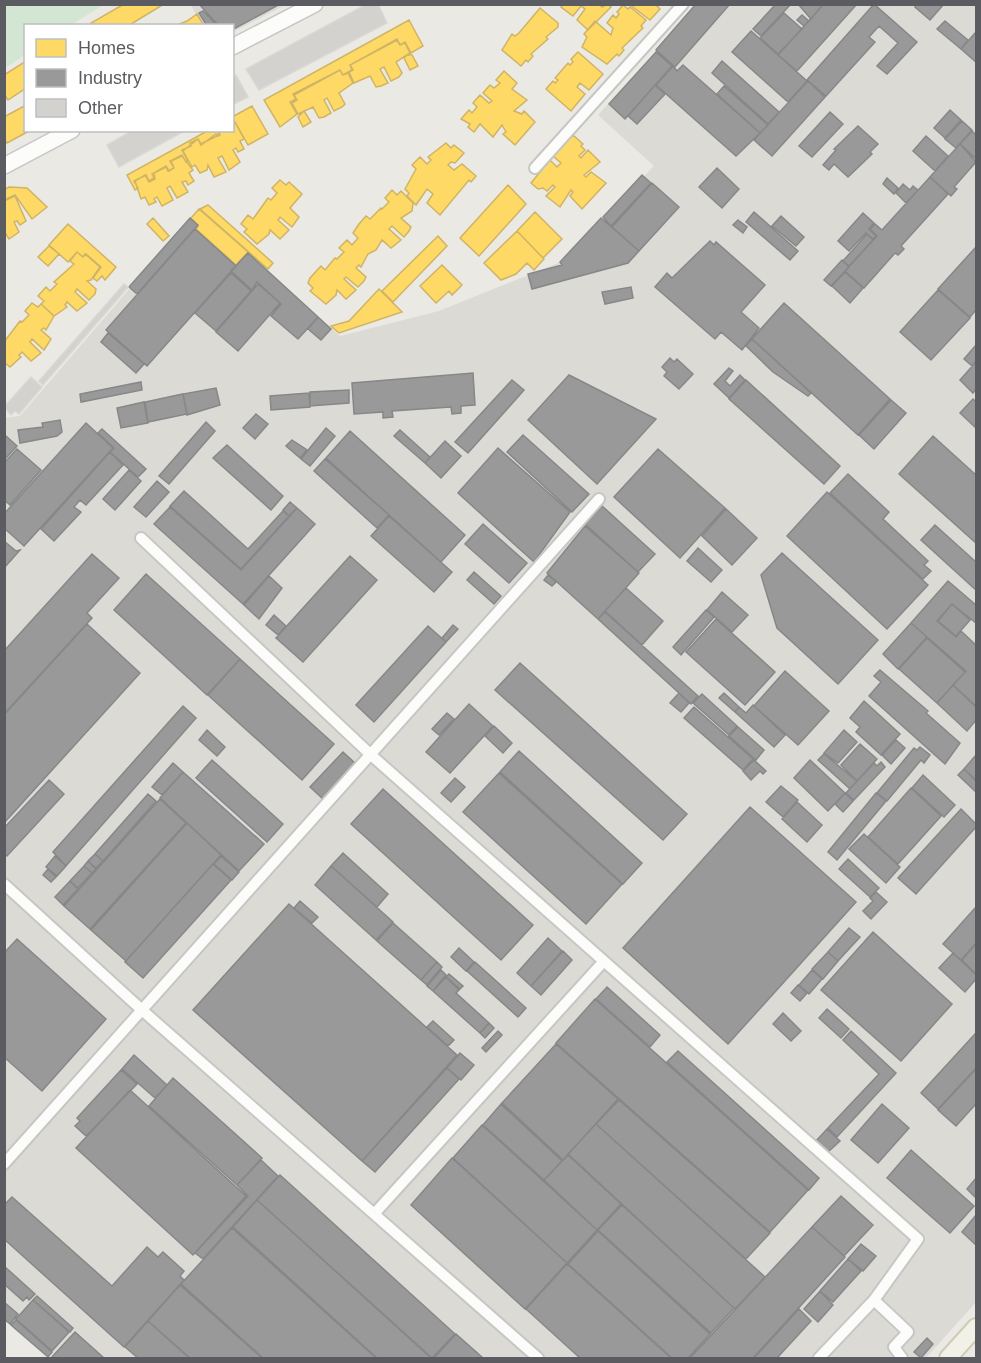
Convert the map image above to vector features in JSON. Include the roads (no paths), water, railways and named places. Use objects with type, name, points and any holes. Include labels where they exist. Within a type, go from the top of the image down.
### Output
[{"type":"main road","points":[[948,1359],[976,1327]]},
{"type":"street","points":[[234,46],[315,4]]},
{"type":"street","points":[[535,168],[683,4]]},
{"type":"street","points":[[4,166],[68,132]]},
{"type":"street","points":[[4,1164],[599,499]]},
{"type":"street","points":[[141,538],[371,755],[918,1239],[874,1300],[819,1359]]},
{"type":"street","points":[[4,884],[143,1011],[538,1359]]},
{"type":"street","points":[[374,1214],[604,961]]},
{"type":"street","points":[[874,1300],[908,1332],[894,1347],[902,1359]]}]
